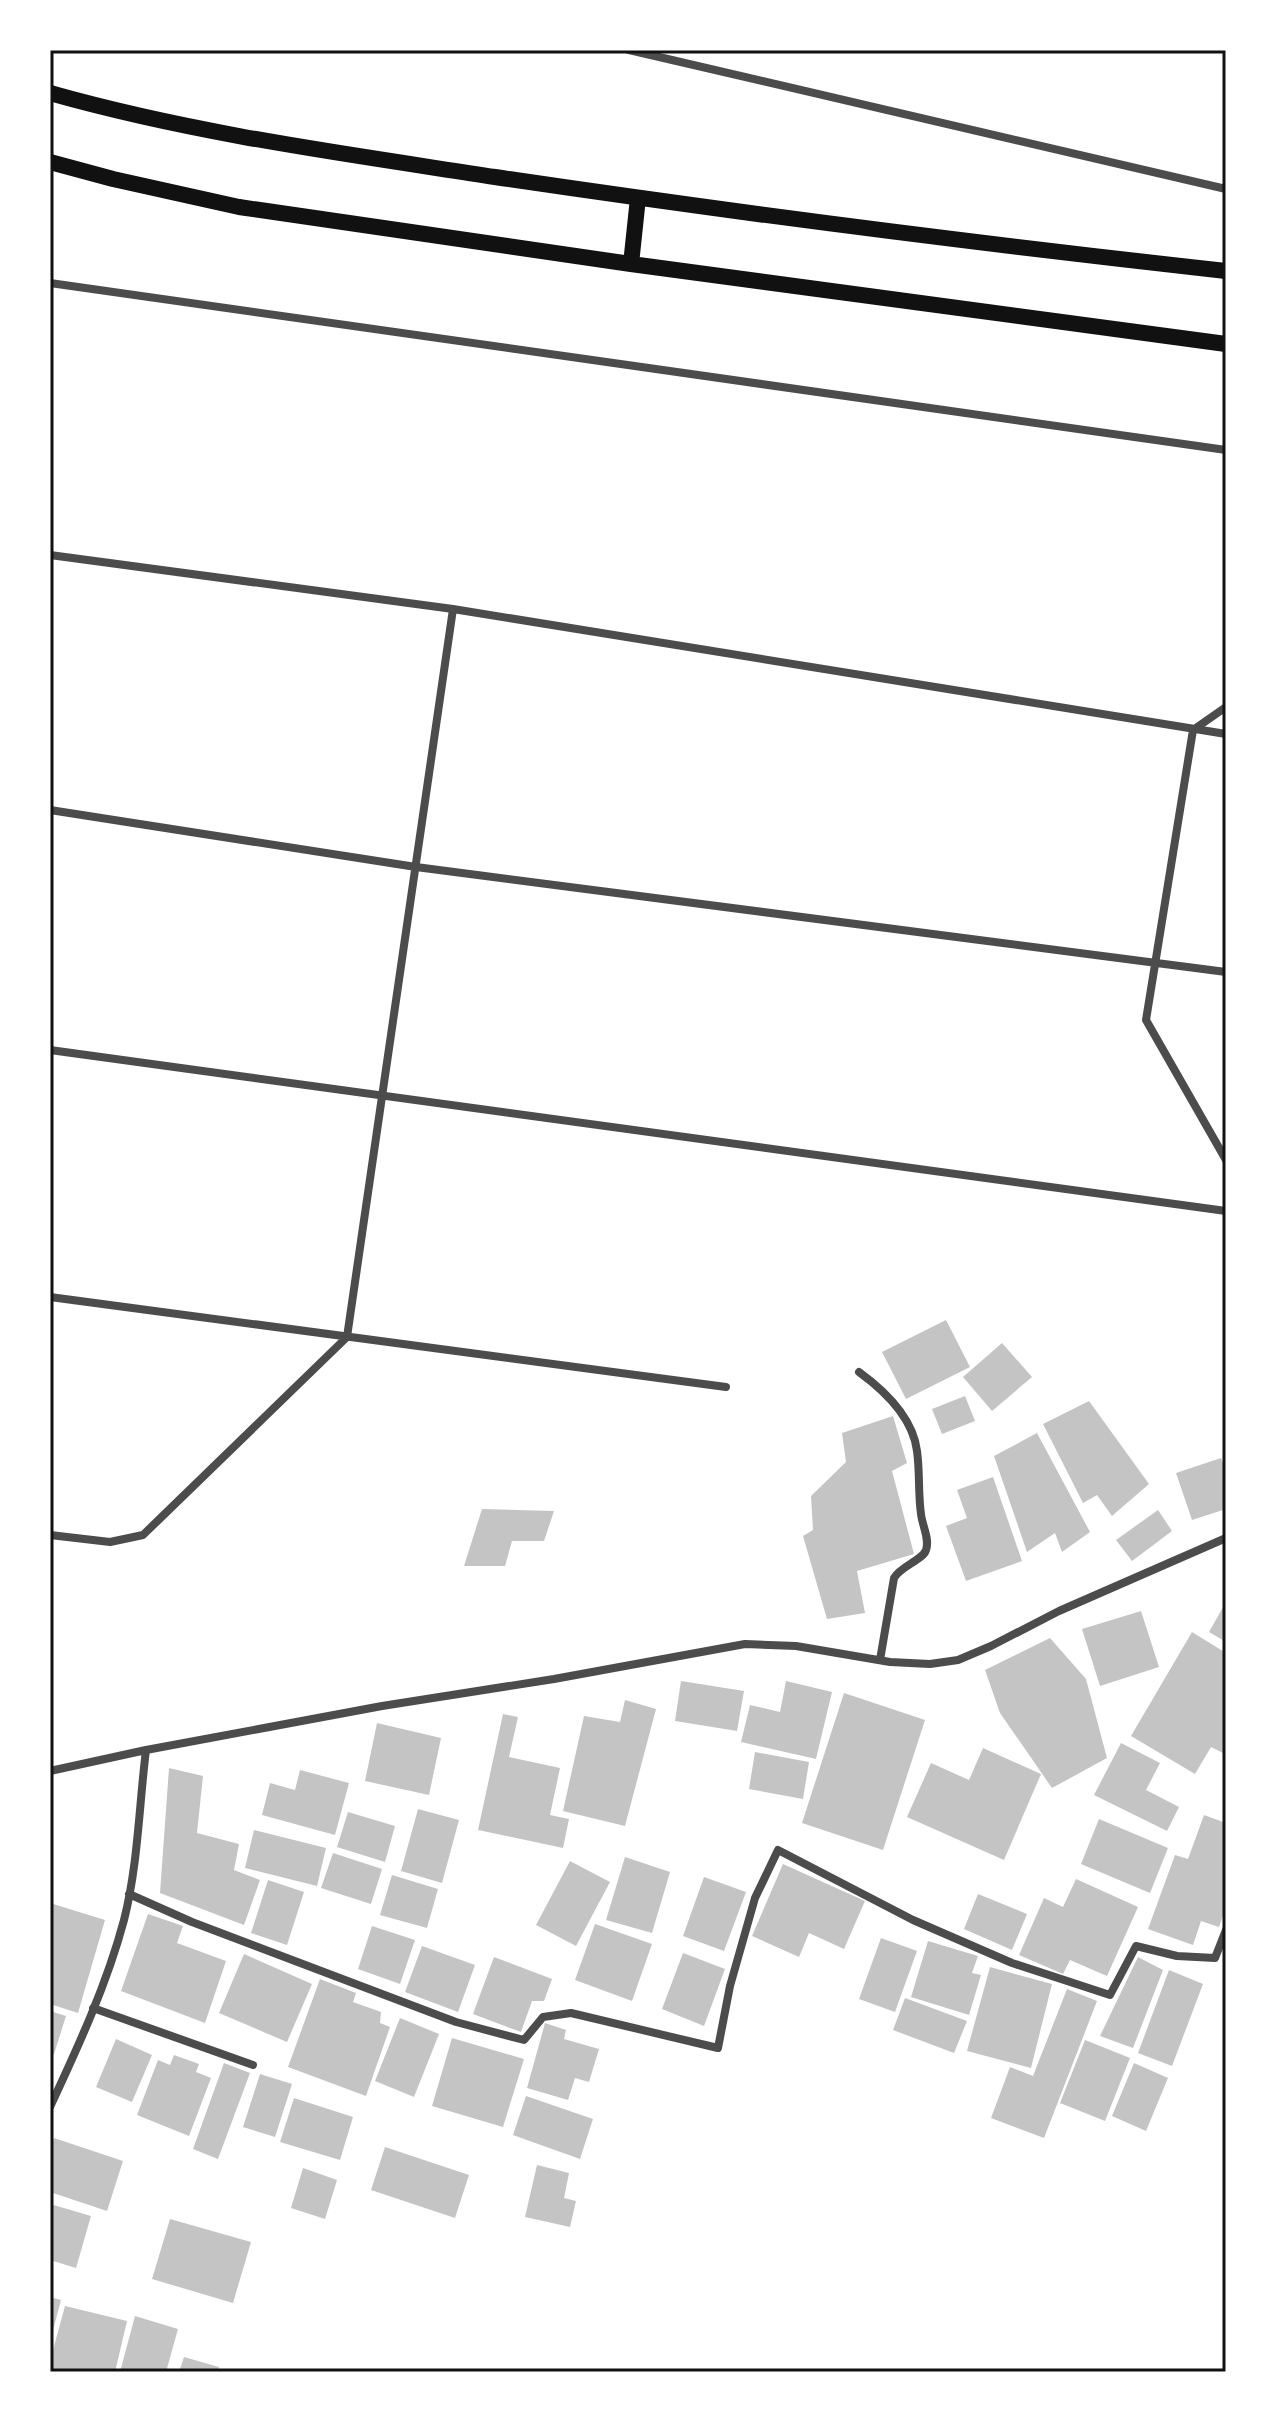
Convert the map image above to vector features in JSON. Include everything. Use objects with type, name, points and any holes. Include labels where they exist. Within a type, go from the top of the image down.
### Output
[{"type":"main road","points":[[50,93],[115,111],[265,142],[638,198],[1226,271]]},
{"type":"main road","points":[[50,162],[239,207],[631,264],[1226,344]]},
{"type":"main road","points":[[631,264],[638,198]]},
{"type":"street","points":[[629,50],[1226,189]]},
{"type":"street","points":[[50,283],[1226,450]]},
{"type":"street","points":[[50,555],[453,609],[1226,734]]},
{"type":"street","points":[[50,1535],[110,1542],[143,1535],[347,1337],[453,609]]},
{"type":"street","points":[[1226,707],[1193,730],[1146,1020],[1226,1160]]},
{"type":"street","points":[[50,810],[416,867],[1226,972]]},
{"type":"street","points":[[50,1050],[1226,1211]]},
{"type":"street","points":[[50,1297],[726,1387]]},
{"type":"street","points":[[859,1372],[879,1386],[912,1431],[917,1447],[921,1515],[926,1536],[923,1556],[899,1570],[894,1578],[880,1660]]},
{"type":"street","points":[[50,1771],[367,1708],[554,1679],[745,1644],[796,1646],[880,1660],[930,1664],[958,1660],[1059,1611],[1226,1538]]},
{"type":"street","points":[[50,2107],[93,2008],[124,1920],[146,1750]]},
{"type":"street","points":[[129,1894],[192,1922],[456,2022],[524,2040],[543,2017],[571,2013],[718,2048],[730,1986],[755,1898],[778,1850],[913,1920],[1012,1963],[1110,1995],[1136,1946],[1177,1956],[1215,1958],[1226,1930]]},
{"type":"street","points":[[93,2008],[253,2065]]},
{"type":"building","points":[[946,1320],[970,1367],[906,1399],[882,1352]]},
{"type":"building","points":[[1002,1343],[1032,1377],[992,1411],[963,1377]]},
{"type":"building","points":[[965,1396],[975,1421],[942,1434],[932,1409]]},
{"type":"building","points":[[1089,1401],[1149,1484],[1112,1516],[1097,1495],[1083,1503],[1043,1424]]},
{"type":"building","points":[[893,1416],[907,1463],[892,1471],[914,1554],[857,1571],[865,1613],[827,1619],[803,1536],[813,1530],[811,1496],[846,1462],[842,1433]]},
{"type":"building","points":[[1037,1433],[1090,1532],[1062,1552],[1055,1533],[1027,1552],[994,1456]]},
{"type":"building","points":[[1221,1458],[1226,1471],[1226,1509],[1192,1520],[1176,1473]]},
{"type":"building","points":[[993,1477],[1022,1561],[966,1581],[946,1526],[967,1518],[957,1490]]},
{"type":"building","points":[[482,1509],[554,1511],[544,1541],[512,1541],[505,1566],[464,1566]]},
{"type":"building","points":[[1158,1510],[1172,1531],[1132,1561],[1116,1540]]},
{"type":"building","points":[[1226,1602],[1226,1642],[1209,1632]]},
{"type":"building","points":[[1141,1611],[1159,1667],[1100,1686],[1082,1629]]},
{"type":"building","points":[[1192,1632],[1226,1653],[1226,1748],[1223,1753],[1211,1747],[1195,1774],[1131,1736]]},
{"type":"building","points":[[1050,1638],[1086,1679],[1107,1758],[1052,1788],[1000,1713],[985,1670]]},
{"type":"building","points":[[681,1681],[744,1691],[737,1731],[675,1721]]},
{"type":"building","points":[[786,1681],[832,1692],[816,1759],[741,1742],[750,1705],[780,1712]]},
{"type":"building","points":[[844,1693],[925,1720],[883,1850],[802,1823]]},
{"type":"building","points":[[625,1700],[656,1709],[625,1826],[563,1811],[584,1716],[620,1722]]},
{"type":"building","points":[[503,1714],[518,1717],[509,1757],[560,1768],[550,1815],[569,1819],[563,1848],[478,1830]]},
{"type":"building","points":[[377,1723],[441,1738],[429,1795],[365,1781]]},
{"type":"building","points":[[1121,1743],[1160,1763],[1146,1790],[1179,1807],[1167,1831],[1094,1795]]},
{"type":"building","points":[[983,1748],[1041,1774],[1004,1860],[907,1817],[931,1763],[969,1780]]},
{"type":"building","points":[[755,1752],[809,1762],[803,1799],[749,1789]]},
{"type":"building","points":[[169,1768],[203,1776],[197,1833],[239,1844],[234,1870],[260,1880],[244,1925],[160,1893]]},
{"type":"building","points":[[300,1770],[349,1783],[335,1835],[262,1815],[270,1783],[295,1790]]},
{"type":"building","points":[[418,1809],[459,1820],[442,1883],[401,1871]]},
{"type":"building","points":[[348,1812],[395,1826],[385,1862],[337,1847]]},
{"type":"building","points":[[1204,1815],[1226,1823],[1226,1907],[1219,1927],[1201,1921],[1193,1945],[1148,1929],[1175,1855],[1188,1859]]},
{"type":"building","points":[[1099,1819],[1168,1848],[1150,1893],[1081,1864]]},
{"type":"building","points":[[254,1830],[326,1848],[317,1886],[245,1868]]},
{"type":"building","points":[[333,1853],[382,1869],[371,1904],[321,1888]]},
{"type":"building","points":[[625,1857],[670,1872],[652,1933],[606,1920]]},
{"type":"building","points":[[570,1861],[610,1882],[576,1946],[536,1925]]},
{"type":"building","points":[[783,1864],[865,1901],[844,1949],[809,1933],[799,1957],[752,1936]]},
{"type":"building","points":[[392,1875],[438,1889],[427,1928],[380,1915]]},
{"type":"building","points":[[704,1877],[746,1892],[724,1951],[683,1936]]},
{"type":"building","points":[[1076,1879],[1138,1907],[1107,1976],[1070,1960],[1063,1974],[1019,1955],[1044,1898],[1063,1907]]},
{"type":"building","points":[[268,1880],[304,1892],[287,1945],[251,1933]]},
{"type":"building","points":[[978,1894],[1027,1914],[1012,1950],[964,1929]]},
{"type":"building","points":[[50,1903],[105,1920],[78,2013],[50,2004]]},
{"type":"building","points":[[148,1914],[183,1926],[177,1943],[226,1961],[205,2023],[121,1991]]},
{"type":"building","points":[[595,1924],[652,1944],[632,2001],[575,1980]]},
{"type":"building","points":[[372,1926],[415,1940],[400,1984],[358,1969]]},
{"type":"building","points":[[881,1938],[917,1951],[895,2012],[859,1999]]},
{"type":"building","points":[[928,1941],[978,1956],[972,1973],[981,1975],[969,2015],[911,1997]]},
{"type":"building","points":[[422,1946],[475,1965],[458,2012],[405,1992]]},
{"type":"building","points":[[683,1953],[725,1969],[704,2026],[662,2009]]},
{"type":"building","points":[[244,1954],[312,1984],[287,2042],[219,2013]]},
{"type":"building","points":[[494,1957],[552,1979],[544,2001],[532,2001],[521,2032],[473,2014]]},
{"type":"building","points":[[1138,1957],[1163,1970],[1133,2048],[1100,2036]]},
{"type":"building","points":[[990,1967],[1052,1984],[1031,2068],[967,2051]]},
{"type":"building","points":[[1169,1970],[1203,1984],[1172,2066],[1138,2053]]},
{"type":"building","points":[[320,1979],[356,1993],[353,2002],[381,2012],[380,2023],[390,2027],[366,2096],[288,2067]]},
{"type":"building","points":[[1067,1989],[1097,2001],[1044,2138],[991,2118],[1010,2067],[1033,2076]]},
{"type":"building","points":[[905,1998],[967,2021],[954,2053],[893,2030]]},
{"type":"building","points":[[50,2011],[66,2016],[54,2054],[50,2053]]},
{"type":"building","points":[[400,2018],[439,2034],[414,2097],[375,2081]]},
{"type":"building","points":[[545,2023],[566,2030],[564,2039],[599,2049],[589,2082],[575,2078],[568,2100],[527,2088]]},
{"type":"building","points":[[452,2038],[524,2059],[503,2127],[432,2106]]},
{"type":"building","points":[[116,2039],[152,2055],[132,2102],[96,2087]]},
{"type":"building","points":[[1085,2040],[1130,2058],[1105,2121],[1060,2103]]},
{"type":"building","points":[[174,2055],[199,2064],[196,2072],[211,2078],[189,2136],[137,2115],[158,2060],[170,2065]]},
{"type":"building","points":[[224,2063],[250,2073],[218,2159],[193,2149]]},
{"type":"building","points":[[1134,2063],[1168,2078],[1146,2131],[1112,2116]]},
{"type":"building","points":[[260,2074],[292,2084],[275,2137],[243,2127]]},
{"type":"building","points":[[526,2096],[593,2119],[580,2159],[513,2135]]},
{"type":"building","points":[[294,2098],[353,2117],[340,2160],[280,2142]]},
{"type":"building","points":[[54,2138],[123,2161],[107,2211],[50,2192],[50,2151]]},
{"type":"building","points":[[385,2147],[469,2175],[455,2218],[371,2190]]},
{"type":"building","points":[[537,2165],[569,2173],[564,2198],[576,2201],[570,2227],[525,2217]]},
{"type":"building","points":[[303,2168],[337,2180],[325,2219],[291,2208]]},
{"type":"building","points":[[50,2204],[91,2216],[76,2268],[50,2260]]},
{"type":"building","points":[[170,2219],[251,2242],[233,2303],[152,2279]]},
{"type":"building","points":[[50,2297],[61,2300],[51,2338],[50,2338]]},
{"type":"building","points":[[65,2306],[127,2321],[115,2372],[50,2372],[50,2349],[53,2350]]},
{"type":"building","points":[[135,2316],[178,2329],[166,2372],[120,2372]]},
{"type":"building","points":[[184,2357],[219,2367],[218,2372],[179,2372]]}]
